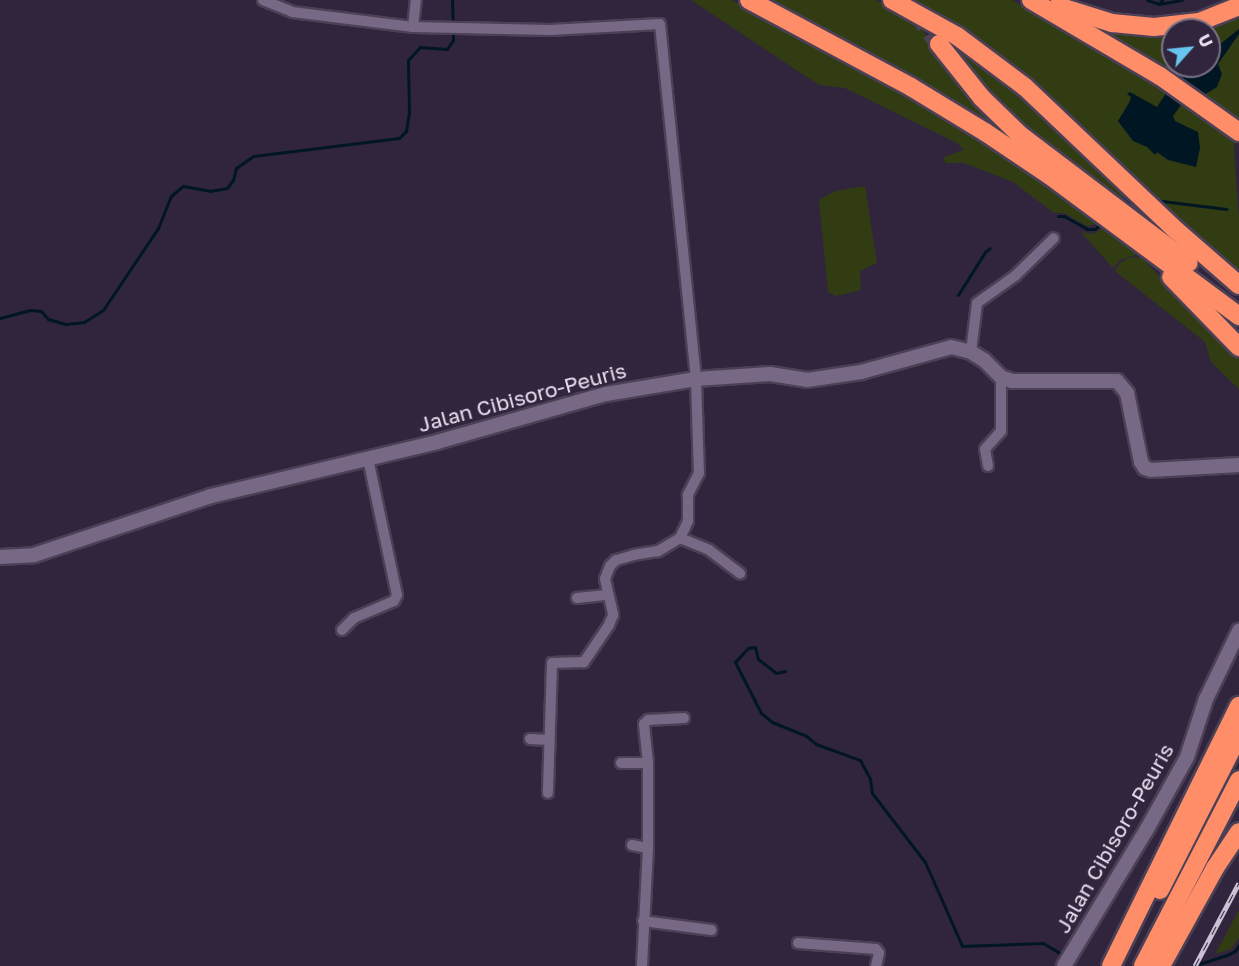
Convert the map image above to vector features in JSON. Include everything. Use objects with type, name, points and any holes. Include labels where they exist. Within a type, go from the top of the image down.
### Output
[{"type":"highway","points":[[749,0],[1023,147],[1239,316]]},
{"type":"highway","points":[[892,0],[974,48],[1046,104],[1177,231],[1239,285]]},
{"type":"highway","points":[[1031,0],[1064,14],[1112,23],[1155,27],[1199,22],[1239,6]]},
{"type":"highway","points":[[1044,0],[1160,76],[1239,132]]},
{"type":"highway","points":[[939,44],[1023,147],[1090,206],[1239,301]]},
{"type":"highway","points":[[1138,237],[1239,347]]},
{"type":"highway","points":[[1194,795],[1239,692]]},
{"type":"highway","points":[[1111,966],[1239,706]]},
{"type":"highway","points":[[1121,966],[1239,735]]},
{"type":"highway","points":[[1143,966],[1239,780]]},
{"type":"highway","points":[[1161,966],[1210,876],[1239,832]]},
{"type":"street","points":[[263,0],[413,27],[550,30],[660,24],[696,379],[699,473],[688,495],[688,521],[680,538],[658,551],[616,560],[610,566],[605,579],[607,595],[612,608],[612,621],[584,662],[552,663],[548,793]]},
{"type":"street","points":[[413,27],[417,0]]},
{"type":"street","points":[[1054,238],[1015,276],[977,303],[971,352],[984,360],[1001,377],[1023,383],[1117,381],[1126,393],[1141,462],[1145,468],[1163,470],[1239,465]]},
{"type":"street","name":"Jalan Cibisoro-Peuris","points":[[0,557],[34,555],[211,496],[437,442],[569,402],[696,379],[770,374],[807,380],[885,367],[951,347],[971,352]]},
{"type":"street","points":[[988,466],[985,449],[1001,431],[1001,377]]},
{"type":"street","points":[[342,630],[354,618],[394,601],[397,595],[368,458]]},
{"type":"street","points":[[680,538],[709,550],[740,573]]},
{"type":"street","points":[[577,598],[607,595]]},
{"type":"street","name":"Jalan Cibisoro-Peuris","points":[[1064,966],[1141,839],[1187,757],[1206,699],[1239,631]]},
{"type":"street","points":[[642,966],[648,848],[648,763],[645,720],[684,718]]},
{"type":"street","points":[[530,740],[549,740]]},
{"type":"street","points":[[621,763],[648,763]]},
{"type":"street","points":[[632,845],[648,848]]},
{"type":"street","points":[[643,921],[711,930]]},
{"type":"street","points":[[798,943],[876,949],[879,953],[876,966]]},
{"type":"green space","points":[[691,0],[732,0],[914,99],[1025,170],[1097,224],[1087,226],[1064,213],[1054,213],[1013,182],[964,163],[945,163],[944,157],[964,150],[957,143],[845,88],[819,85]]},
{"type":"green space","points":[[769,0],[875,0],[916,21],[979,111],[1021,145],[904,73]]},
{"type":"green space","points":[[904,0],[1012,0],[1061,28],[1069,18],[1125,34],[1161,34],[1161,78],[1221,78],[1221,21],[1239,15],[1239,123],[1234,148],[1239,217],[1239,275]]},
{"type":"green space","points":[[958,46],[1050,119],[1128,194],[1119,200],[1042,147],[983,91],[960,61]]},
{"type":"green space","points":[[865,186],[877,263],[860,271],[861,290],[836,296],[828,292],[819,200],[835,191]]},
{"type":"green space","points":[[1132,205],[1167,233],[1165,237],[1145,223],[1125,244],[1138,254],[1120,260],[1113,268],[1081,232],[1094,234]]},
{"type":"green space","points":[[1131,257],[1142,258],[1239,359],[1239,389],[1211,362],[1205,342],[1115,271],[1120,263]]},
{"type":"green space","points":[[1239,910],[1239,938],[1231,949],[1215,954]]},
{"type":"water","points":[[1239,29],[1239,34],[1221,60],[1221,43]]},
{"type":"water","points":[[1176,78],[1220,78],[1217,87],[1204,95],[1189,94],[1173,116],[1175,121],[1198,132],[1200,148],[1196,167],[1168,160],[1157,152],[1155,155],[1147,147],[1133,141],[1118,121],[1130,101],[1131,97],[1127,94],[1130,92],[1157,107]]},
{"type":"waterway","points":[[452,0],[453,25]]},
{"type":"waterway","points":[[1147,0],[1159,4],[1162,0]]},
{"type":"waterway","points":[[1159,4],[1182,0]]},
{"type":"waterway","points":[[0,318],[30,310],[41,311],[48,319],[66,324],[84,322],[103,310],[158,228],[171,196],[183,186],[210,191],[227,188],[233,180],[236,168],[253,156],[399,138],[406,131],[409,113],[408,60],[420,47],[447,49],[453,40],[453,32]]},
{"type":"waterway","points":[[1154,200],[1226,209]]},
{"type":"waterway","points":[[1122,205],[1135,201]]},
{"type":"waterway","points":[[1058,216],[1064,216],[1087,229],[1095,229],[1101,223]]},
{"type":"waterway","points":[[958,295],[985,252],[990,248]]},
{"type":"waterway","points":[[785,671],[776,673],[758,659],[755,647],[748,648],[735,662],[761,713],[772,722],[805,735],[816,744],[860,760],[870,779],[872,793],[925,862],[962,946],[1043,943],[1066,957]]},
{"type":"waterway","points":[[1193,966],[1229,954],[1239,945]]},
{"type":"tunnel","points":[[915,11],[939,44]]},
{"type":"railway","points":[[1195,966],[1239,883]]}]
